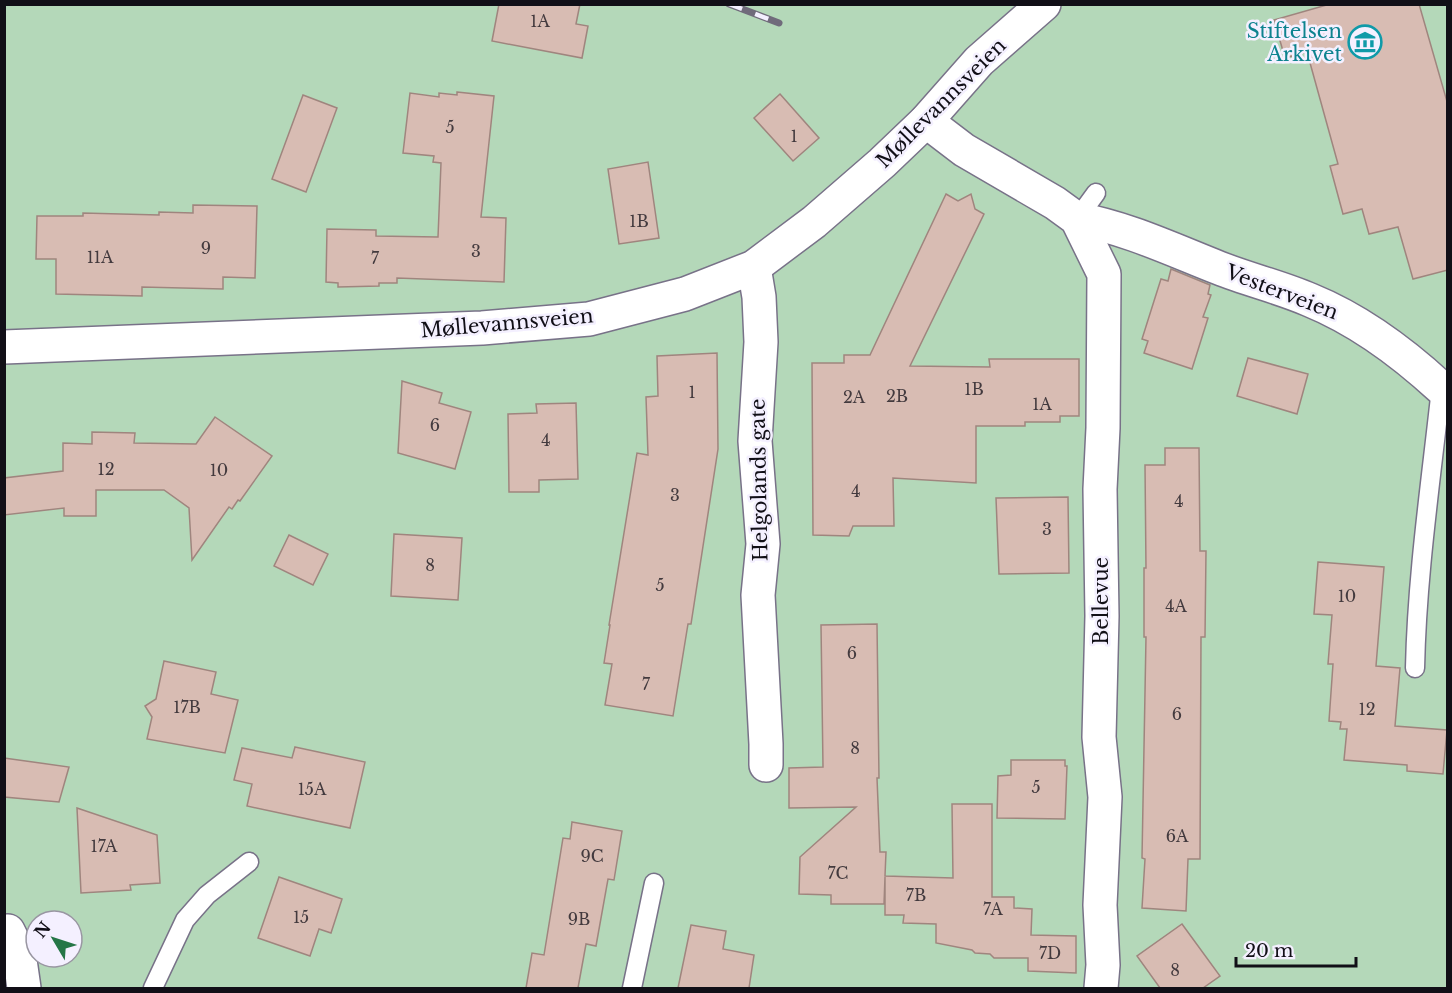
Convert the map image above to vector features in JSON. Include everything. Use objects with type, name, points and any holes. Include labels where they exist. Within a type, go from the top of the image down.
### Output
[{"type":"street","name":"Møllevannsveien","points":[[4,347],[482,328],[589,319],[685,294],[754,267],[814,222],[882,163],[926,121],[980,61],[1044,4]]},
{"type":"street","name":"Bellevue","points":[[926,121],[964,150],[1077,219],[1104,274],[1103,428],[1100,489],[1102,616],[1100,737],[1105,797],[1100,905],[1103,965],[1101,988]]},
{"type":"street","name":"Vesterveien","points":[[1077,219],[1139,236],[1222,269],[1310,300],[1386,341],[1441,388]]},
{"type":"street","name":"Helgolands gate","points":[[754,267],[759,297],[761,342],[755,441],[763,544],[758,595],[766,765]]},
{"type":"street","points":[[8,931],[19,953],[24,988]]},
{"type":"lane","points":[[1077,219],[1096,193]]},
{"type":"lane","name":"Vesterveien","points":[[1415,668],[1416,623],[1424,526],[1441,388]]},
{"type":"lane","points":[[153,988],[185,920],[207,895],[249,862]]},
{"type":"lane","points":[[632,988],[654,883]]},
{"type":"green space","points":[[5,5],[1447,5],[1447,988],[5,988]]},
{"type":"building","points":[[499,4],[580,4],[576,24],[588,26],[582,58],[492,41]]},
{"type":"building","points":[[1330,4],[1419,4],[1448,105],[1448,270],[1413,279],[1398,227],[1369,234],[1362,209],[1343,214],[1330,166],[1338,164],[1307,52],[1285,58],[1274,20]]},
{"type":"building","points":[[457,92],[494,96],[481,217],[506,218],[504,282],[397,278],[397,283],[379,283],[379,286],[338,287],[338,283],[326,282],[327,229],[376,230],[376,236],[438,237],[441,163],[433,162],[434,156],[403,153],[410,93],[439,97],[439,93],[457,95]]},
{"type":"building","points":[[780,94],[819,138],[793,161],[754,118]]},
{"type":"building","points":[[303,95],[337,108],[306,192],[272,179]]},
{"type":"building","points":[[648,162],[659,238],[619,244],[608,169]]},
{"type":"building","points":[[946,194],[958,201],[971,194],[975,209],[984,214],[910,366],[990,367],[989,359],[1079,359],[1079,416],[1060,416],[1060,422],[1025,422],[1025,426],[976,426],[976,483],[893,478],[894,526],[853,526],[849,536],[813,535],[812,363],[844,363],[844,355],[870,355]]},
{"type":"building","points":[[193,205],[257,206],[255,278],[223,277],[223,289],[142,287],[142,296],[56,294],[56,259],[36,259],[37,216],[83,216],[83,213],[159,215],[159,212],[193,213]]},
{"type":"building","points":[[1171,269],[1210,285],[1208,294],[1211,295],[1203,317],[1208,318],[1192,369],[1144,353],[1148,341],[1142,339],[1161,279],[1168,281]]},
{"type":"building","points":[[717,353],[718,449],[691,624],[688,624],[673,716],[605,705],[612,664],[604,663],[609,625],[637,453],[648,455],[646,397],[658,396],[657,356]]},
{"type":"building","points":[[1248,358],[1308,374],[1297,414],[1237,396]]},
{"type":"building","points":[[402,381],[442,393],[439,403],[471,412],[455,469],[398,453]]},
{"type":"building","points":[[576,403],[578,479],[539,480],[539,492],[509,492],[508,414],[537,413],[536,404]]},
{"type":"building","points":[[215,417],[272,456],[240,501],[238,500],[232,509],[229,507],[192,560],[189,508],[164,490],[96,490],[96,516],[64,516],[64,508],[4,515],[4,478],[63,471],[63,443],[92,444],[92,432],[135,433],[134,443],[196,444]]},
{"type":"building","points":[[1165,448],[1199,448],[1200,551],[1206,551],[1205,637],[1201,637],[1200,859],[1188,859],[1186,911],[1142,908],[1145,859],[1142,858],[1146,637],[1144,637],[1145,465],[1165,465]]},
{"type":"building","points":[[1068,497],[1069,573],[999,574],[996,498]]},
{"type":"building","points":[[394,534],[462,538],[458,600],[391,596]]},
{"type":"building","points":[[289,535],[328,554],[313,585],[274,566]]},
{"type":"building","points":[[1318,562],[1384,567],[1376,666],[1400,668],[1395,726],[1447,730],[1443,774],[1407,771],[1407,765],[1344,760],[1347,729],[1340,729],[1341,722],[1329,721],[1333,664],[1328,664],[1332,615],[1314,614]]},
{"type":"building","points":[[877,624],[879,778],[877,778],[880,852],[886,852],[885,876],[953,878],[952,804],[992,804],[992,897],[1014,897],[1014,908],[1032,909],[1031,935],[1076,936],[1076,973],[1028,971],[1028,958],[994,958],[990,954],[975,953],[972,950],[936,943],[936,924],[903,923],[904,915],[885,915],[885,877],[884,904],[831,904],[831,895],[799,894],[800,857],[856,807],[789,808],[789,768],[823,767],[821,625]]},
{"type":"building","points":[[164,661],[216,672],[211,694],[238,700],[225,753],[147,739],[152,717],[145,706],[156,699]]},
{"type":"building","points":[[295,747],[365,762],[350,828],[247,806],[252,784],[234,780],[242,748],[292,758]]},
{"type":"building","points":[[4,758],[69,767],[59,802],[4,797]]},
{"type":"building","points":[[1011,760],[1065,760],[1065,766],[1067,766],[1065,819],[997,818],[998,776],[1011,775]]},
{"type":"building","points":[[77,808],[157,835],[160,883],[130,885],[131,890],[81,893]]},
{"type":"building","points":[[572,822],[622,831],[614,880],[608,879],[596,946],[586,944],[578,988],[526,988],[532,953],[544,955],[563,838],[570,839]]},
{"type":"building","points":[[279,877],[342,899],[331,933],[319,929],[310,956],[258,938]]},
{"type":"building","points":[[1182,924],[1220,976],[1203,988],[1160,988],[1137,956]]},
{"type":"building","points":[[691,925],[726,931],[723,949],[754,955],[749,988],[678,988]]},
{"type":"railway","points":[[729,4],[779,23]]},
{"type":"place","name":"Stiftelsen Arkivet","points":[[1365,42]]}]
